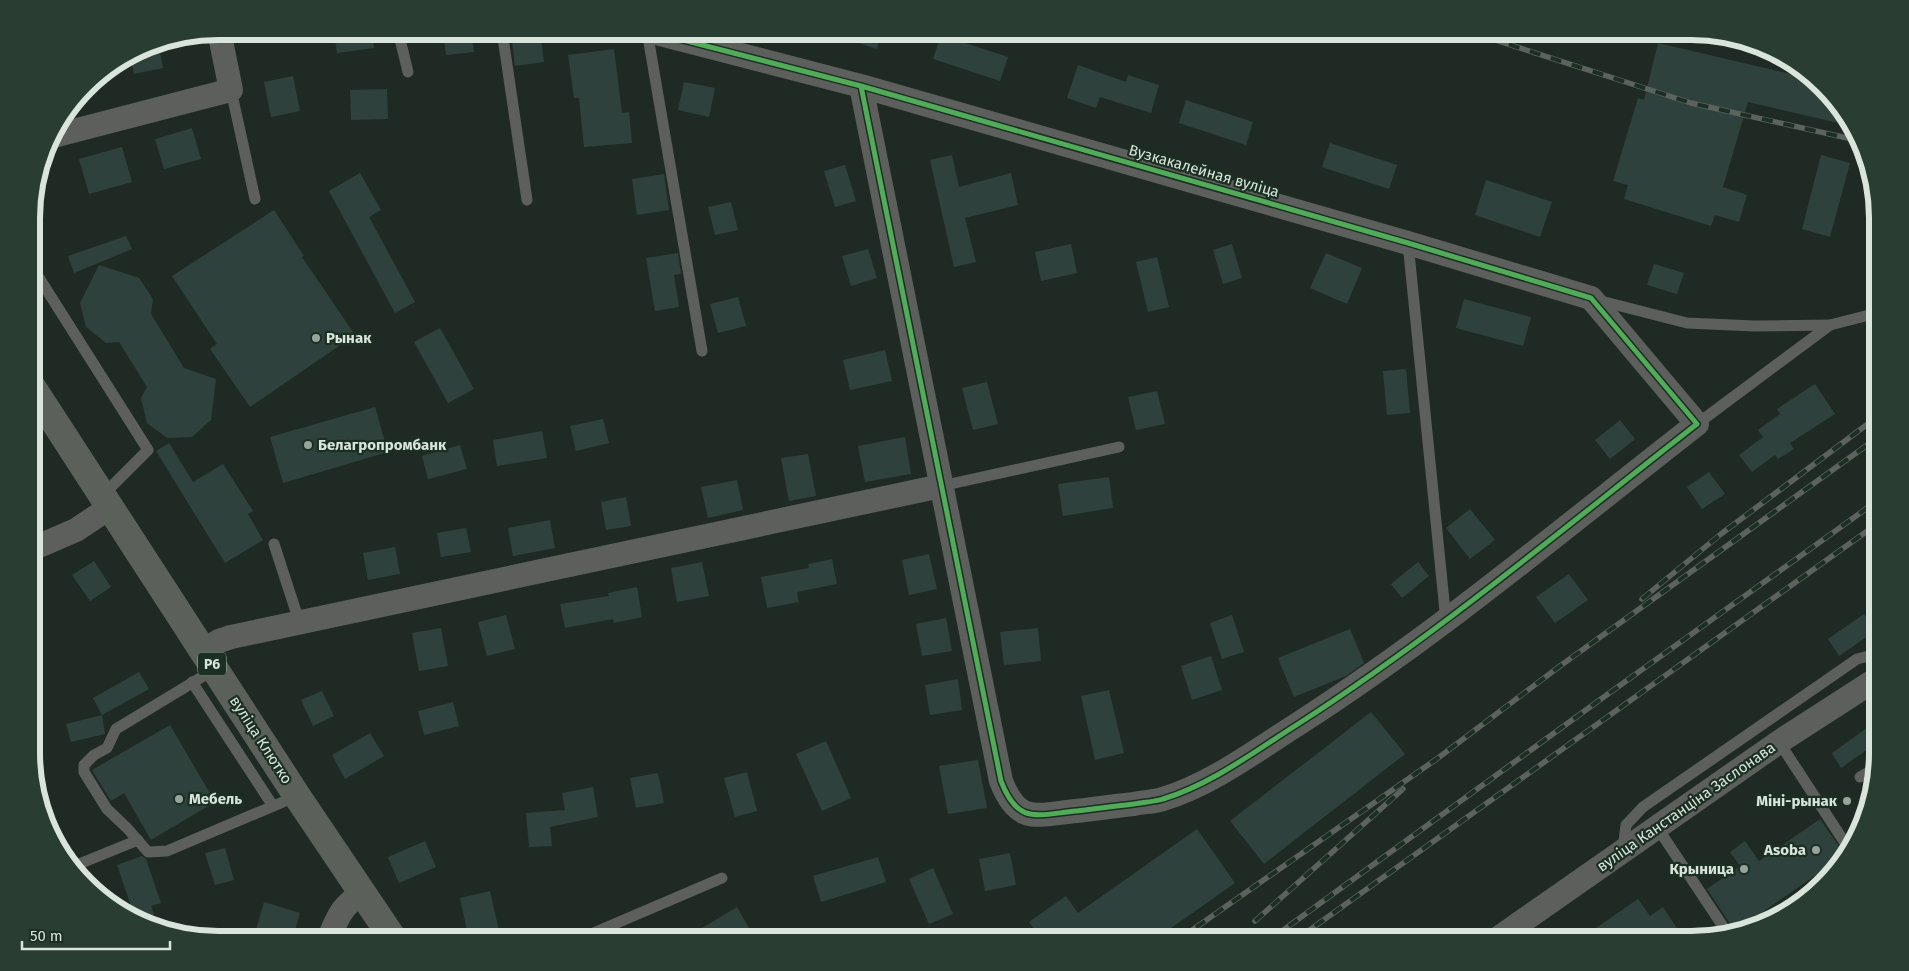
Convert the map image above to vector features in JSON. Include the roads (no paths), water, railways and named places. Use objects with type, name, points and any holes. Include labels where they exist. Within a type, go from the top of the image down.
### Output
[{"type":"main road","name":"вуліца Клютко","points":[[40,400],[209,659],[285,801],[362,892],[388,931]]},
{"type":"street","points":[[61,134],[231,90],[222,40]]},
{"type":"street","name":"Вузкакалейная вуліца","points":[[683,40],[862,86],[1408,243],[1591,298]]},
{"type":"street","points":[[862,86],[1001,782],[1007,797],[1014,807],[1025,814],[1094,809],[1162,800],[1210,780],[1336,699],[1446,621],[1697,424],[1591,298]]},
{"type":"street","points":[[209,659],[219,641],[231,637],[300,624],[942,486]]},
{"type":"street","points":[[40,546],[76,530],[105,502]]},
{"type":"street","name":"вуліца Канстанціна Заслонава","points":[[1508,931],[1779,742],[1869,684]]},
{"type":"street","points":[[332,931],[340,912],[347,903],[362,892]]},
{"type":"lane","points":[[400,40],[408,72]]},
{"type":"lane","points":[[503,40],[527,200]]},
{"type":"lane","points":[[650,40],[702,351]]},
{"type":"lane","points":[[231,90],[255,199]]},
{"type":"lane","points":[[1408,243],[1446,621]]},
{"type":"lane","points":[[40,279],[148,450],[105,502]]},
{"type":"lane","points":[[1591,298],[1687,323],[1754,326],[1830,326],[1869,315]]},
{"type":"lane","points":[[1697,424],[1830,326]]},
{"type":"lane","points":[[942,486],[1119,447]]},
{"type":"lane","points":[[274,544],[300,624]]},
{"type":"lane","points":[[1623,851],[1626,825],[1642,807],[1857,659],[1869,656]]},
{"type":"lane","points":[[192,682],[285,801],[167,851],[148,852],[107,809],[84,772],[84,765],[94,755],[107,748],[116,729],[192,682],[209,659]]},
{"type":"lane","points":[[1779,742],[1845,842]]},
{"type":"lane","points":[[1860,777],[1868,773]]},
{"type":"lane","points":[[1657,827],[1724,928]]},
{"type":"lane","points":[[79,864],[138,840]]},
{"type":"lane","points":[[598,931],[722,878]]},
{"type":"railway","points":[[1495,40],[1691,103],[1851,139]]},
{"type":"railway","points":[[1642,599],[1721,534],[1869,423]]},
{"type":"railway","points":[[1191,931],[1438,758],[1560,666],[1869,444]]},
{"type":"railway","points":[[1282,931],[1869,507]]},
{"type":"railway","points":[[1308,931],[1869,530]]},
{"type":"railway","points":[[1255,921],[1403,789]]},
{"type":"place","name":"Рынак","points":[[316,338]]},
{"type":"place","name":"Белагропромбанк","points":[[308,445]]},
{"type":"place","name":"Мебель","points":[[179,799]]},
{"type":"place","name":"Міні-рынак","points":[[1847,801]]},
{"type":"place","name":"Asoba","points":[[1816,850]]},
{"type":"place","name":"Крыница","points":[[1744,869]]}]
